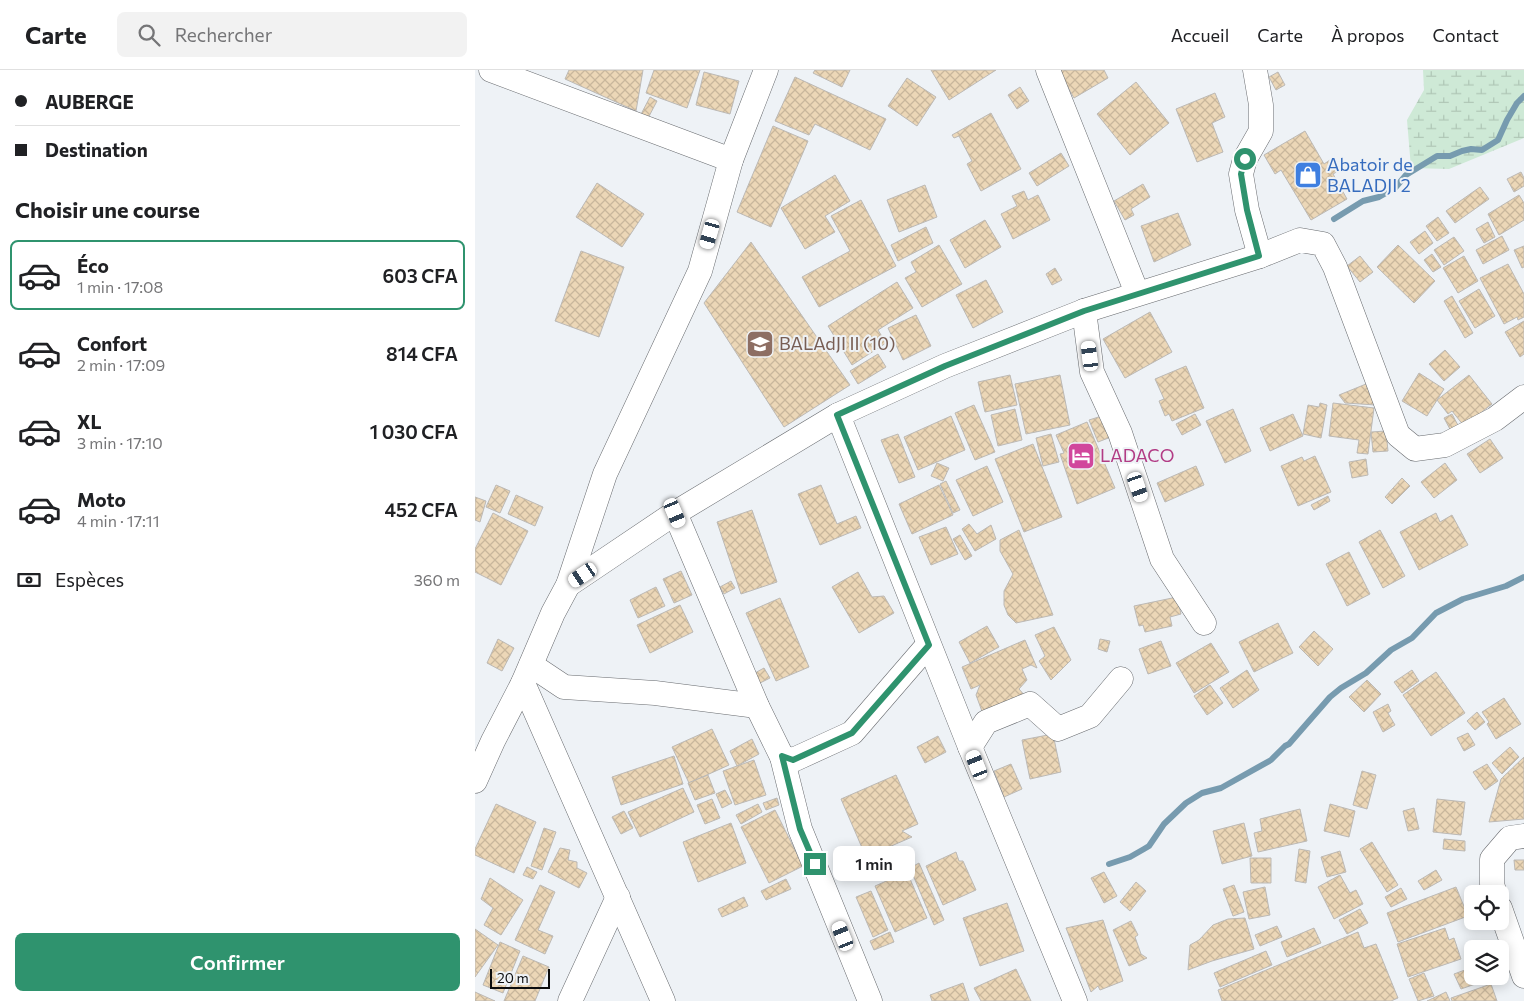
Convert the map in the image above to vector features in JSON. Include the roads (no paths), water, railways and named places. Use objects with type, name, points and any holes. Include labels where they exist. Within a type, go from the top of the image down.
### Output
[{"type":"street","points":[[491,70],[731,160]]},
{"type":"street","points":[[475,781],[527,674],[553,613],[568,585],[605,474],[700,271],[731,160],[766,70]]},
{"type":"street","points":[[1048,70],[1137,294]]},
{"type":"street","points":[[1255,70],[1261,105],[1261,131],[1245,159],[1241,174],[1247,210],[1259,256]]},
{"type":"street","points":[[568,585],[675,513],[837,415],[945,366],[1084,311],[1259,256],[1300,240],[1323,244],[1335,267],[1398,435],[1415,449],[1445,445],[1495,419],[1524,397]]},
{"type":"street","points":[[1084,311],[1092,372],[1120,433],[1162,559],[1205,623]]},
{"type":"street","points":[[837,415],[1075,1001]]},
{"type":"street","points":[[675,513],[757,706],[782,756],[800,829],[870,1001]]},
{"type":"street","points":[[782,756],[793,760],[852,733],[929,645]]},
{"type":"street","points":[[527,674],[564,687],[655,693],[757,706]]},
{"type":"street","points":[[527,674],[618,897],[663,1001]]},
{"type":"street","points":[[970,746],[986,722],[1030,704],[1058,729],[1090,716],[1121,679]]},
{"type":"street","points":[[1492,885],[1492,859],[1510,838],[1524,836]]},
{"type":"street","points":[[570,1001],[618,897]]},
{"type":"street","points":[[1508,930],[1524,976]]},
{"type":"waterway","points":[[1334,219],[1363,201],[1379,197],[1395,188],[1406,175],[1437,156],[1450,156],[1471,149],[1482,150],[1498,140],[1517,103],[1524,96]]},
{"type":"waterway","points":[[1109,864],[1130,857],[1149,846],[1164,824],[1186,803],[1202,793],[1221,788],[1271,760],[1289,744],[1330,697],[1366,673],[1391,650],[1412,638],[1436,613],[1463,599],[1506,586],[1524,577]]},
{"type":"place","name":"Abatoir de BALADJI 2","points":[[1308,175]]},
{"type":"place","name":"BALAdJI II (10)","points":[[760,344]]},
{"type":"place","name":"LADACO","points":[[1081,456]]}]
